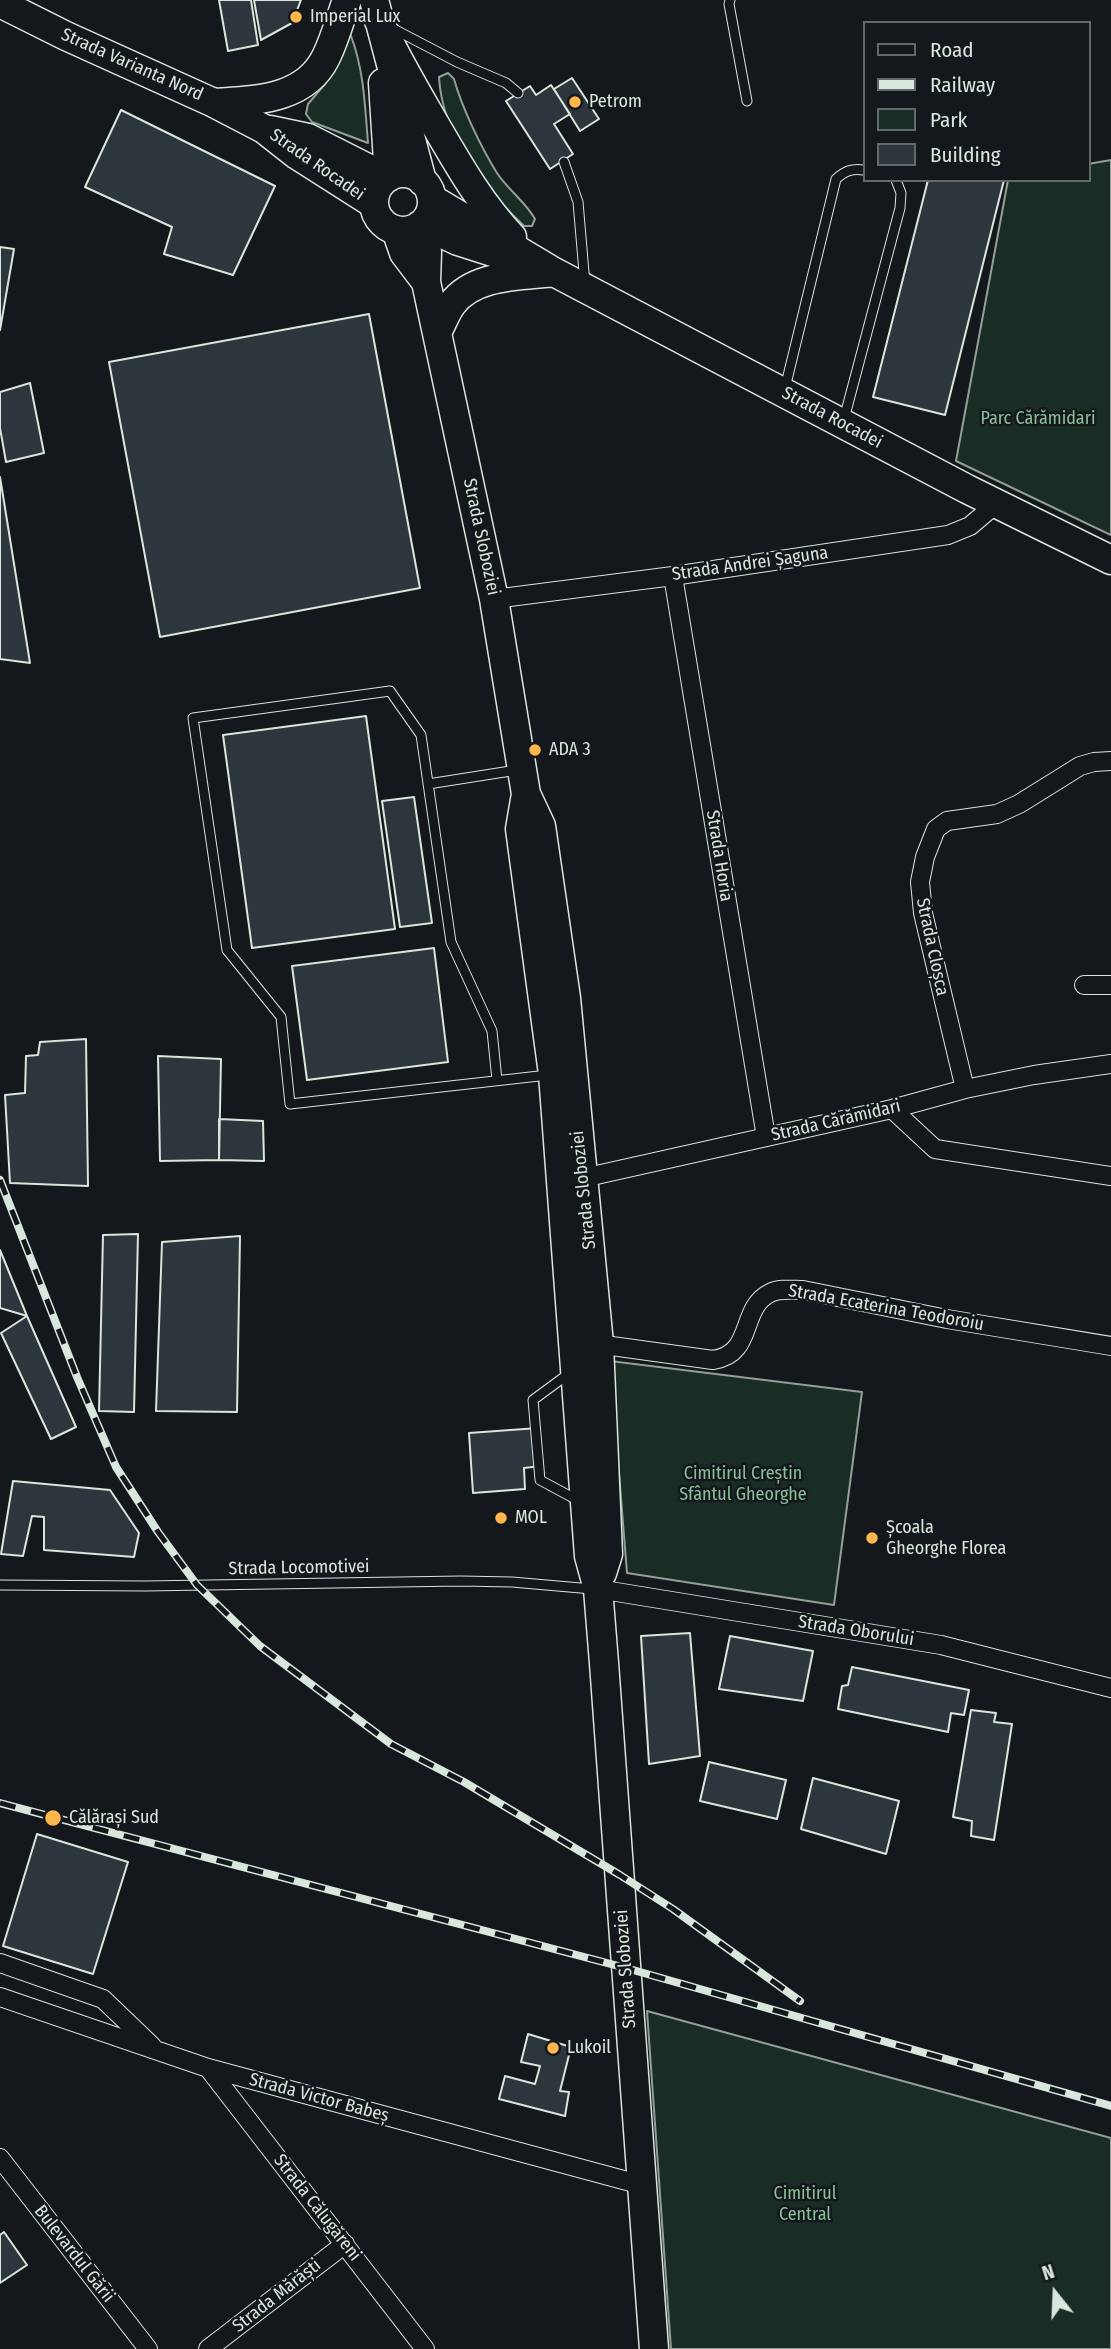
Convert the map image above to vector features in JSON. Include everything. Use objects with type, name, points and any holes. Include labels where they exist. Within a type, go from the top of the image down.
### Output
[{"type":"main road","points":[[214,103],[259,100],[281,95],[314,75],[325,59],[347,0]]},
{"type":"main road","name":"Strada Varianta Nord","points":[[0,3],[264,129]]},
{"type":"main road","points":[[377,10],[388,178]]},
{"type":"main road","points":[[377,10],[398,63],[489,213],[512,237],[554,272]]},
{"type":"main road","name":"Strada Sloboziei","points":[[377,10],[427,252],[426,282],[494,598],[524,782],[541,826],[566,998],[582,1354],[585,1504],[589,1556],[598,1590],[654,2349]]},
{"type":"main road","name":"Strada Rocadei","points":[[264,129],[308,138],[388,178]]},
{"type":"main road","name":"Strada Rocadei","points":[[264,129],[297,155],[374,204],[384,223],[419,212],[458,241],[554,272],[996,504],[1111,560]]},
{"type":"main road","points":[[374,204],[377,189],[388,178],[407,173],[419,212]]},
{"type":"main road","points":[[437,333],[453,303],[467,290],[502,278],[554,272]]},
{"type":"main road","name":"Strada Sloboziei","points":[[524,782],[520,829],[553,1074],[573,1180]]},
{"type":"main road","name":"Strada Sloboziei","points":[[582,1354],[608,1554],[598,1590]]},
{"type":"street","name":"Strada Andrei Șaguna","points":[[494,598],[673,576],[948,535],[970,526],[996,504]]},
{"type":"street","name":"Strada Horia","points":[[673,576],[766,1137]]},
{"type":"street","name":"Strada Cloșca","points":[[965,1089],[923,913],[920,882],[925,857],[936,829],[947,821],[997,814],[1019,804],[1080,766],[1111,761]]},
{"type":"street","points":[[1084,985],[1111,985]]},
{"type":"street","name":"Strada Cărămidari","points":[[573,1180],[892,1109],[965,1089],[1034,1075],[1111,1064]]},
{"type":"street","points":[[892,1109],[935,1149],[1111,1176]]},
{"type":"street","name":"Strada Ecaterina Teodoroiu","points":[[582,1354],[722,1359],[735,1352],[760,1300],[772,1291],[787,1290],[803,1290],[947,1319],[1111,1346]]},
{"type":"street","name":"Strada Oborului","points":[[598,1590],[942,1645],[1111,1688]]},
{"type":"street","points":[[0,1963],[103,1999],[157,2051]]},
{"type":"street","name":"Strada Victor Babeș","points":[[0,1997],[208,2068],[642,2185]]},
{"type":"street","name":"Strada Călugăreni","points":[[208,2068],[425,2349]]},
{"type":"street","name":"Bulevardul Gării","points":[[0,2158],[148,2349]]},
{"type":"street","name":"Strada Mărăști","points":[[208,2349],[345,2244]]},
{"type":"lane","points":[[730,0],[747,102]]},
{"type":"lane","points":[[377,10],[457,62],[506,83],[518,93]]},
{"type":"lane","points":[[564,162],[578,202],[586,288]]},
{"type":"lane","points":[[784,393],[836,179],[844,172],[862,170]]},
{"type":"lane","points":[[842,424],[900,208],[901,193],[897,182]]},
{"type":"lane","points":[[497,1080],[492,1031],[451,942],[421,735],[390,691],[193,718],[227,950],[281,1017],[290,1104],[553,1074]]},
{"type":"lane","points":[[428,784],[524,782]]},
{"type":"lane","points":[[582,1354],[533,1400],[540,1480],[585,1504]]},
{"type":"lane","name":"Strada Locomotivei","points":[[0,1585],[145,1586],[461,1581],[512,1582],[598,1590]]},
{"type":"green space","points":[[347,34],[351,36],[361,75],[368,143],[312,122],[306,114],[308,104],[325,84]]},
{"type":"green space","points":[[448,73],[454,79],[472,127],[497,173],[535,219],[532,226],[524,226],[494,195],[480,178],[457,140],[442,99],[439,77]]},
{"type":"green space","name":"Parc Cărămidari","points":[[1111,160],[1111,535],[956,461],[1008,182],[1090,182],[1090,164]]},
{"type":"green space","name":"Cimitirul Creștin Sfântul Gheorghe","points":[[610,1361],[862,1392],[834,1605],[627,1573]]},
{"type":"green space","name":"Cimitirul Central","points":[[647,2011],[1111,2138],[1111,2349],[671,2349]]},
{"type":"building","points":[[219,0],[251,0],[258,45],[228,51]]},
{"type":"building","points":[[254,0],[301,0],[292,23],[261,40]]},
{"type":"building","name":"Petrom","points":[[572,78],[599,119],[580,131],[554,89]]},
{"type":"building","points":[[551,85],[570,114],[554,124],[573,154],[550,169],[506,101],[530,86],[536,95]]},
{"type":"building","points":[[121,110],[275,186],[233,275],[164,254],[172,227],[85,187]]},
{"type":"building","points":[[927,182],[1003,182],[945,415],[873,397]]},
{"type":"building","points":[[0,247],[14,249],[0,330]]},
{"type":"building","points":[[369,314],[420,588],[160,637],[109,362]]},
{"type":"building","points":[[30,383],[44,453],[6,462],[0,428],[0,392]]},
{"type":"building","points":[[0,477],[30,663],[0,659]]},
{"type":"building","points":[[366,716],[395,929],[252,948],[223,735]]},
{"type":"building","points":[[414,797],[432,923],[400,927],[382,801]]},
{"type":"building","points":[[434,948],[448,1062],[307,1080],[292,966]]},
{"type":"building","points":[[86,1039],[88,1186],[10,1183],[5,1095],[25,1093],[26,1056],[38,1055],[40,1042]]},
{"type":"building","points":[[158,1056],[221,1059],[219,1160],[160,1161]]},
{"type":"building","points":[[219,1119],[263,1121],[264,1161],[219,1160]]},
{"type":"building","points":[[138,1234],[134,1412],[99,1411],[103,1235]]},
{"type":"building","points":[[240,1236],[237,1412],[156,1411],[162,1242]]},
{"type":"building","points":[[0,1250],[27,1316],[0,1308]]},
{"type":"building","points":[[27,1316],[76,1427],[51,1439],[1,1333]]},
{"type":"building","points":[[538,1428],[541,1466],[524,1468],[525,1489],[473,1493],[469,1433]]},
{"type":"building","points":[[13,1481],[110,1490],[139,1533],[134,1557],[44,1550],[44,1517],[32,1516],[23,1556],[1,1554]]},
{"type":"building","points":[[690,1633],[700,1756],[649,1764],[641,1636]]},
{"type":"building","points":[[730,1636],[813,1651],[803,1701],[719,1689]]},
{"type":"building","points":[[852,1667],[969,1690],[964,1715],[951,1713],[948,1732],[838,1709],[842,1686],[848,1685]]},
{"type":"building","points":[[971,1710],[996,1713],[994,1722],[1012,1724],[994,1840],[971,1836],[972,1821],[953,1817]]},
{"type":"building","points":[[709,1762],[786,1780],[777,1819],[700,1801]]},
{"type":"building","points":[[813,1778],[899,1801],[886,1854],[801,1829]]},
{"type":"building","points":[[37,1834],[128,1862],[93,1974],[3,1946]]},
{"type":"building","points":[[528,2034],[571,2047],[560,2091],[569,2092],[565,2116],[499,2099],[505,2076],[535,2084],[540,2066],[521,2062]]},
{"type":"building","points":[[4,2232],[27,2265],[0,2283],[0,2235]]},
{"type":"railway","points":[[0,1180],[77,1377],[116,1467],[158,1532],[197,1585],[260,1646],[391,1744],[464,1782],[620,1875],[673,1909],[800,2001]]},
{"type":"railway","points":[[0,1803],[626,1968],[1111,2106]]},
{"type":"place","name":"Imperial Lux","points":[[296,17]]},
{"type":"place","name":"Petrom","points":[[575,102]]},
{"type":"place","name":"ADA 3","points":[[535,750]]},
{"type":"place","name":"MOL","points":[[501,1518]]},
{"type":"place","name":"Școala Gheorghe Florea","points":[[872,1538]]},
{"type":"place","name":"Călărași Sud","points":[[53,1818]]},
{"type":"place","name":"Lukoil","points":[[553,2048]]}]
